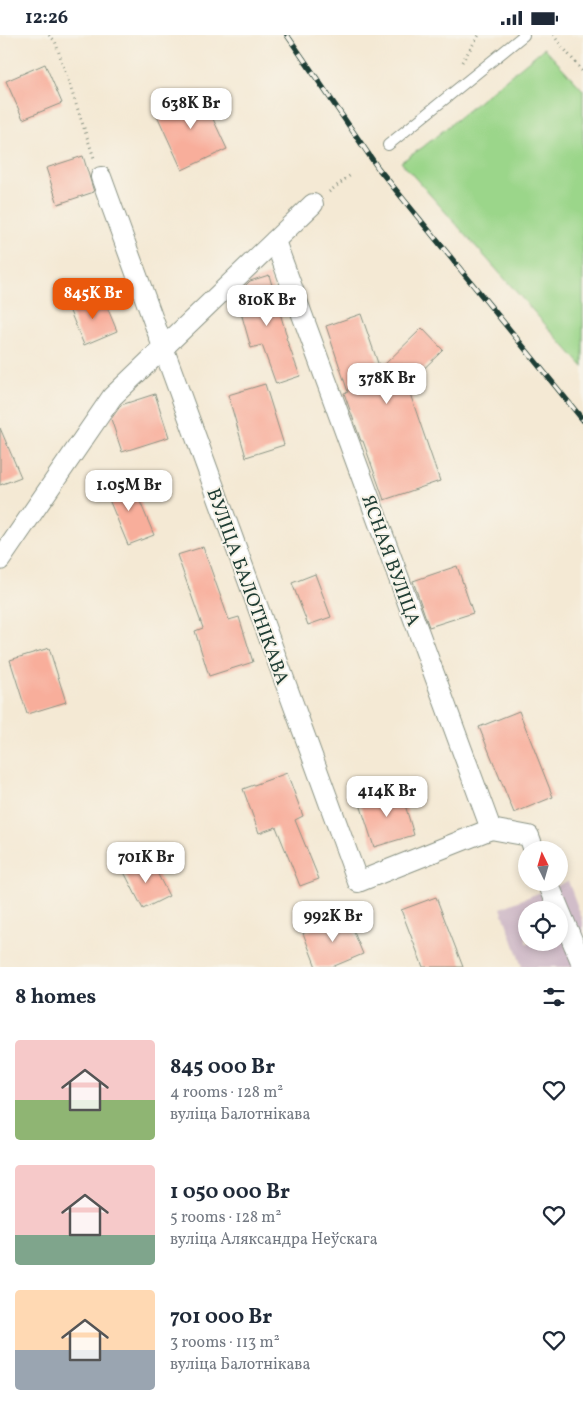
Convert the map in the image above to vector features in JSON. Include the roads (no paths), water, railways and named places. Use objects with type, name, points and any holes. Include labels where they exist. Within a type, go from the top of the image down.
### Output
[{"type":"street","name":"ВУЛІЦА БАЛОТНІКАВА","points":[[101,177],[358,882],[491,829]]},
{"type":"street","points":[[0,560],[112,397],[314,204]]},
{"type":"street","name":"ЯСНАЯ ВУЛІЦА","points":[[274,241],[491,829]]},
{"type":"street","points":[[491,829],[529,836],[531,841]]},
{"type":"street","points":[[551,891],[583,966]]},
{"type":"lane","points":[[388,145],[524,35]]},
{"type":"railway","points":[[287,35],[378,168],[583,420]]}]
